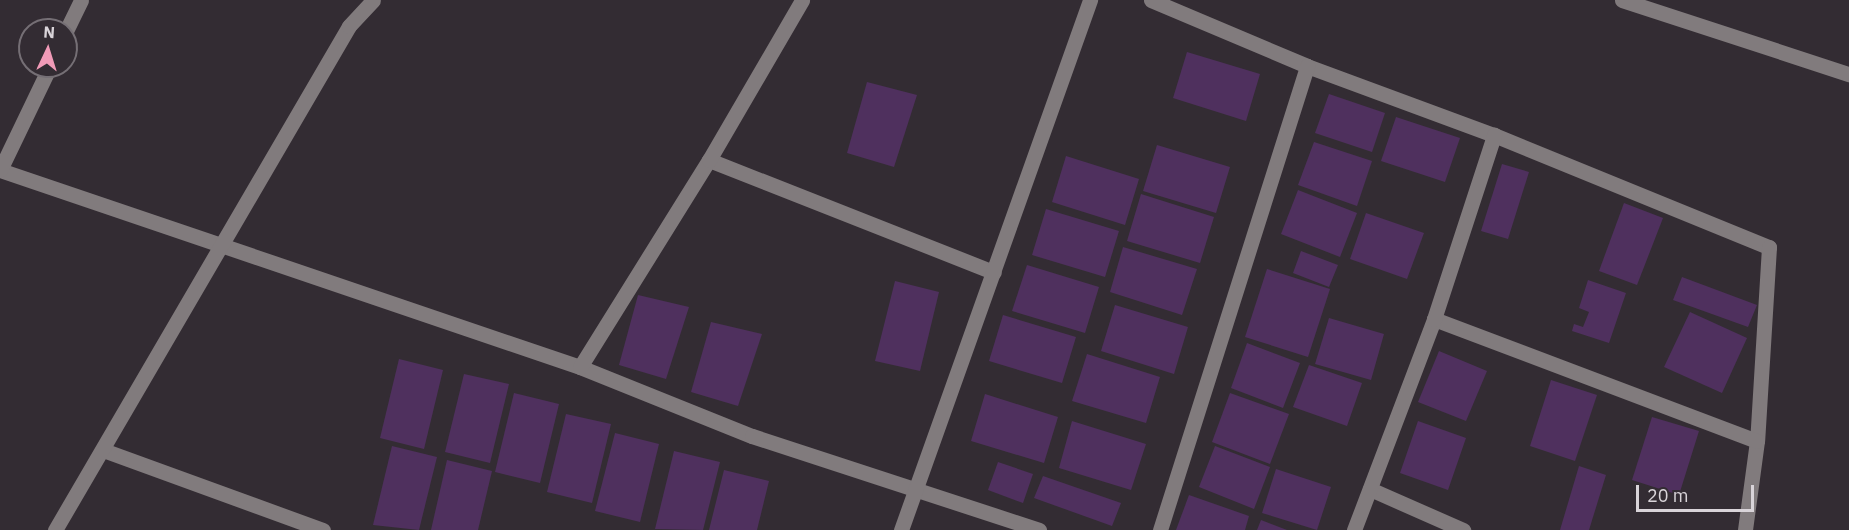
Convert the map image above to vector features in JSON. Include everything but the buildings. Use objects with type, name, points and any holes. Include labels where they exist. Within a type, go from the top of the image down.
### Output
[{"type":"street","points":[[72,18],[81,0]]},
{"type":"street","points":[[55,530],[349,26],[373,0]]},
{"type":"street","points":[[580,367],[709,160],[802,0]]},
{"type":"street","points":[[901,530],[1090,0]]},
{"type":"street","points":[[1151,0],[1307,66],[1494,135],[1768,248],[1758,441],[1745,530]]},
{"type":"street","points":[[1622,0],[1849,74]]},
{"type":"street","points":[[1160,530],[1307,66]]},
{"type":"street","points":[[44,78],[0,170],[580,367],[752,436],[1039,530]]},
{"type":"street","points":[[1354,530],[1434,319],[1494,135]]},
{"type":"street","points":[[709,160],[994,272]]},
{"type":"street","points":[[1434,319],[1758,441]]},
{"type":"street","points":[[103,450],[323,530]]},
{"type":"street","points":[[1370,489],[1463,530]]}]
